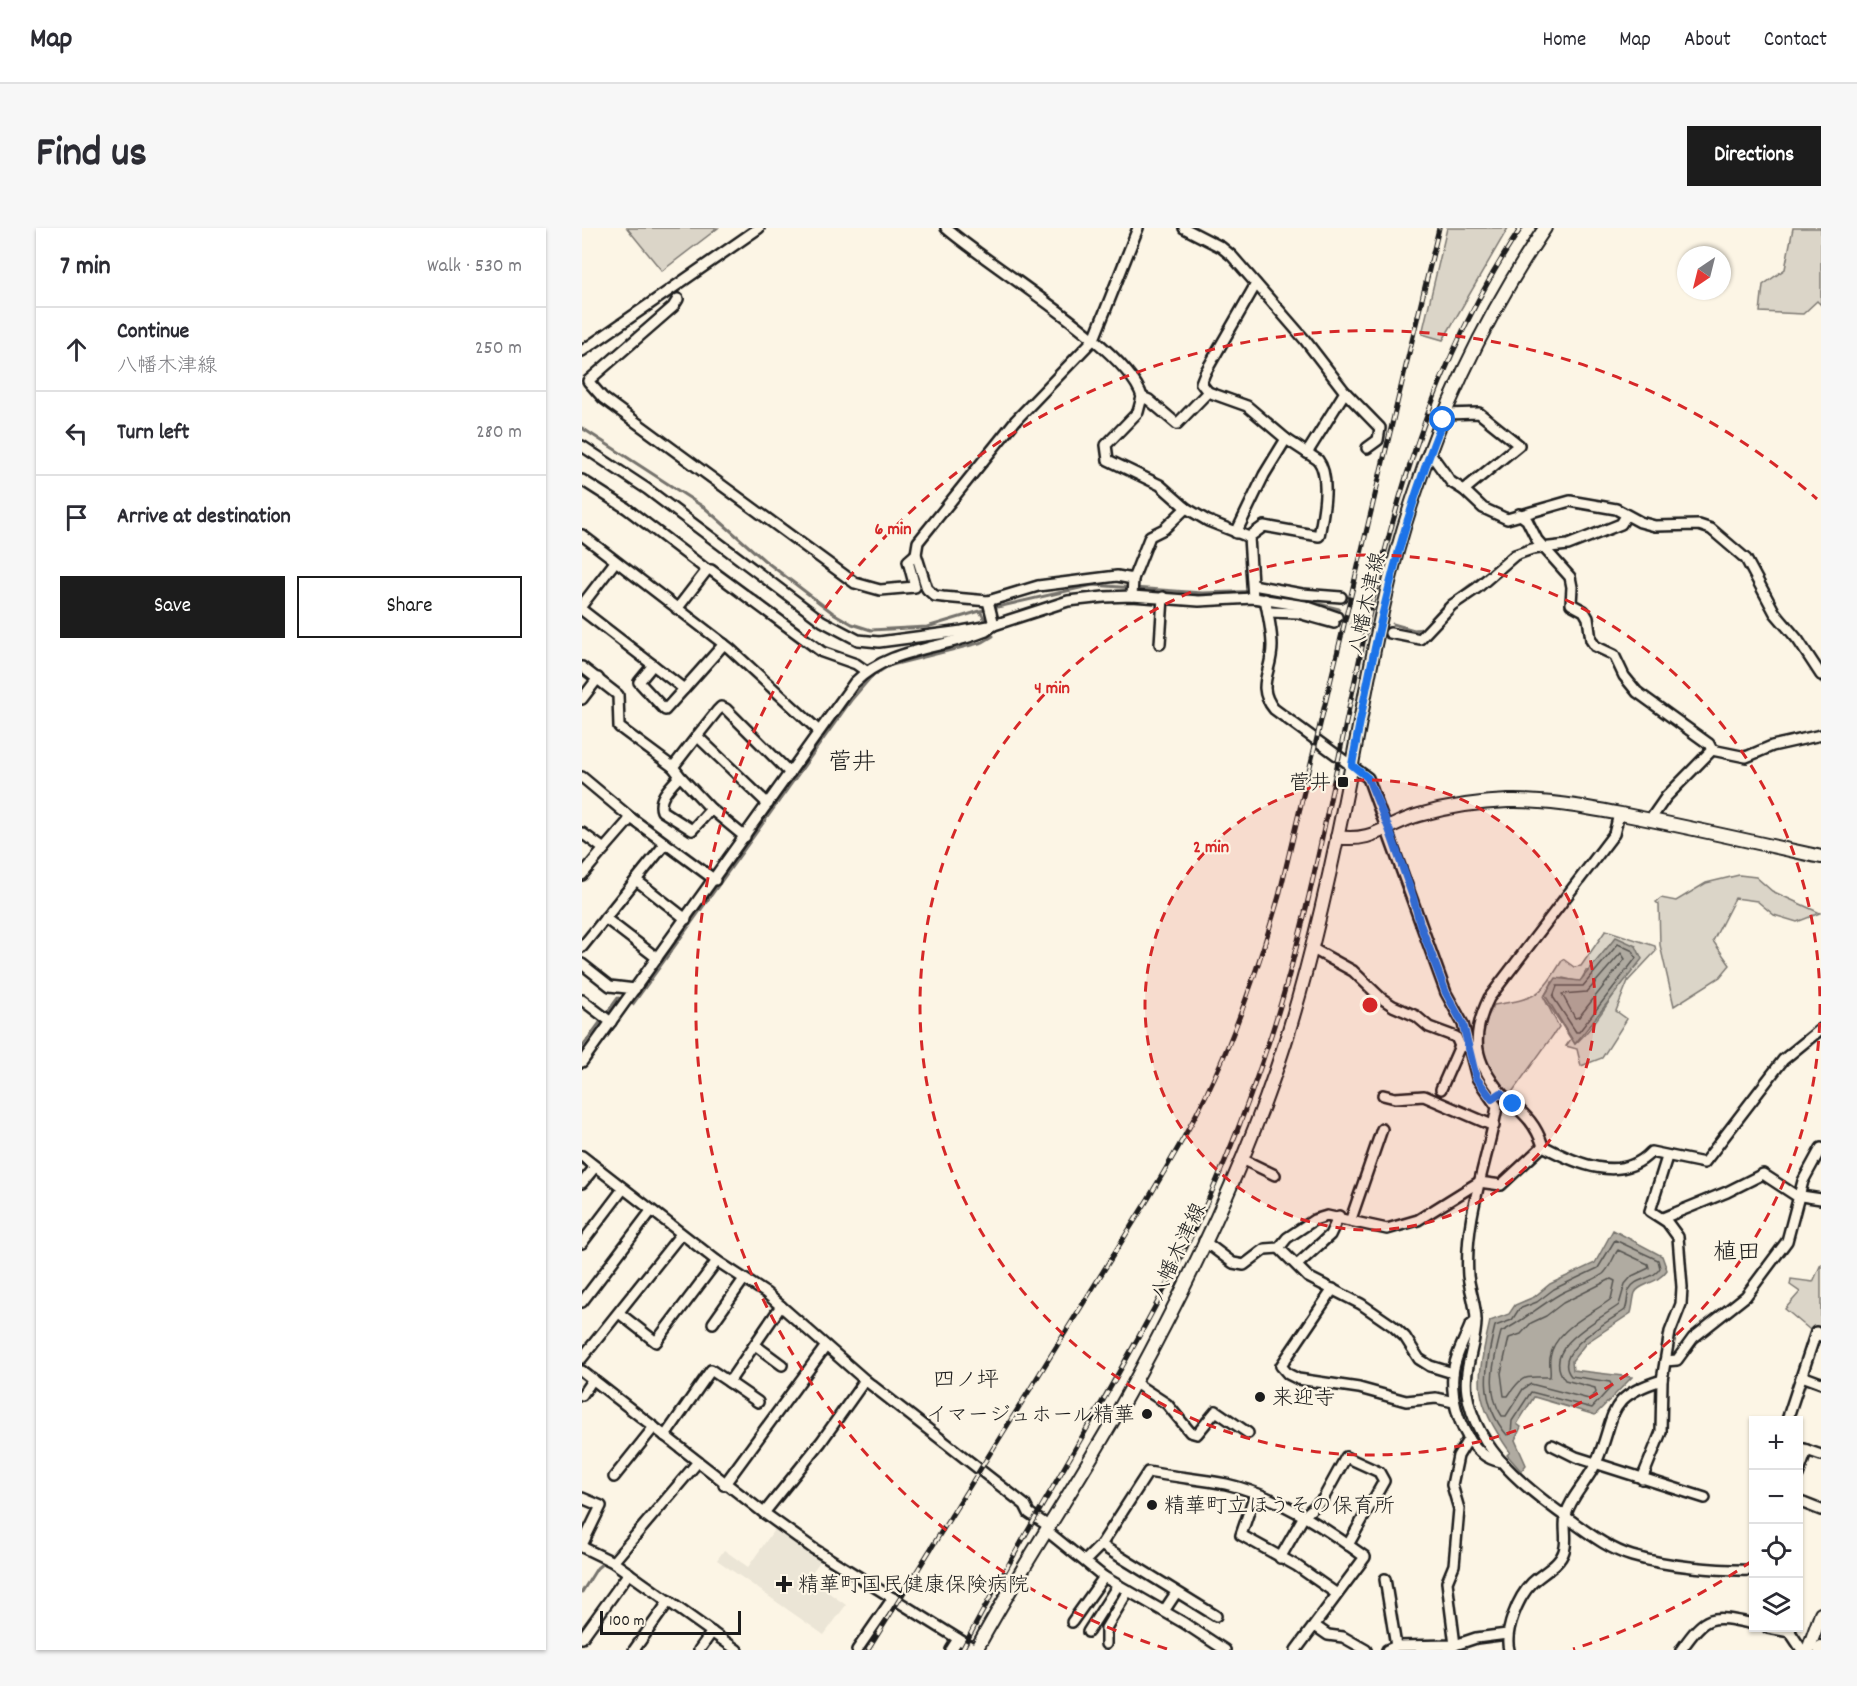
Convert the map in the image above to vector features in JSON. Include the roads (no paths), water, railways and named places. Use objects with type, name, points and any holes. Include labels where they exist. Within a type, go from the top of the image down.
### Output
[{"type":"main road","name":"八幡木津線","points":[[979,1649],[1135,1383],[1242,1159],[1275,1072],[1313,949],[1352,765],[1362,706],[1398,550],[1445,414],[1497,305],[1545,228]]},
{"type":"main road","points":[[1337,837],[1354,840],[1389,829],[1416,816],[1455,807],[1508,801],[1554,803],[1619,814],[1821,857]]},
{"type":"main road","points":[[1808,1650],[1821,1614]]},
{"type":"street","points":[[582,351],[759,228]]},
{"type":"street","points":[[946,228],[974,252],[1095,339],[1115,357],[1142,397],[1149,400],[1177,424],[1208,392]]},
{"type":"street","points":[[1132,580],[1117,576],[1038,586],[988,604],[935,596],[927,589],[916,554],[918,542],[981,462],[1029,406],[1095,339],[1138,228]]},
{"type":"street","points":[[1184,228],[1221,247],[1305,340],[1345,392],[1380,428],[1378,440],[1367,448]]},
{"type":"street","points":[[1249,537],[1264,526],[1319,536],[1325,492],[1322,465],[1286,440],[1247,406],[1208,392],[1201,383],[1256,284]]},
{"type":"street","points":[[678,299],[665,315],[588,381],[603,398],[855,583],[880,590],[915,587],[908,561],[916,554]]},
{"type":"street","points":[[1307,453],[1345,392]]},
{"type":"street","points":[[1142,397],[1137,412],[1106,444],[1108,460],[1160,485],[1186,508],[1236,533],[1249,537]]},
{"type":"street","points":[[1445,414],[1479,413],[1519,445],[1464,490]]},
{"type":"street","points":[[1236,533],[1264,475],[1286,440]]},
{"type":"street","points":[[582,446],[647,489],[822,621],[858,640],[879,642],[993,621],[1068,601],[1132,593],[1198,601],[1253,591],[1341,597]]},
{"type":"street","points":[[1430,453],[1451,482],[1464,490],[1483,508],[1507,519],[1570,501],[1610,507],[1624,520],[1655,526],[1699,525],[1711,529],[1746,559],[1775,613],[1798,640],[1821,675]]},
{"type":"street","points":[[582,480],[626,508],[707,570],[711,570],[822,652],[856,664],[866,671]]},
{"type":"street","points":[[1132,593],[1132,580],[1150,536],[1164,529],[1186,508]]},
{"type":"street","points":[[1519,514],[1527,520],[1544,548],[1570,577],[1571,604],[1584,611],[1595,646],[1614,655],[1624,676],[1645,699],[1709,744],[1712,750]]},
{"type":"street","points":[[1390,633],[1420,639],[1452,605],[1477,588],[1515,555],[1532,549],[1568,545],[1624,520]]},
{"type":"street","points":[[582,535],[724,644],[819,731]]},
{"type":"street","points":[[1249,537],[1253,591]]},
{"type":"street","points":[[582,604],[615,562]]},
{"type":"street","points":[[677,609],[707,570]]},
{"type":"street","points":[[1253,591],[1265,599],[1305,606],[1335,620],[1298,612],[1268,612]]},
{"type":"street","points":[[1160,644],[1163,597]]},
{"type":"street","points":[[1265,599],[1272,646],[1265,683],[1265,698],[1274,709],[1368,778],[1389,829],[1420,924],[1476,1078],[1497,1107],[1473,1210],[1468,1276],[1476,1321],[1466,1391],[1478,1426],[1502,1462],[1537,1497],[1612,1548],[1632,1556],[1717,1570],[1749,1570]]},
{"type":"street","points":[[988,604],[993,621]]},
{"type":"street","points":[[582,610],[684,689]]},
{"type":"street","points":[[582,1062],[715,880],[819,731],[866,671],[885,659],[974,636],[993,621]]},
{"type":"street","points":[[653,665],[639,682],[665,710],[724,644]]},
{"type":"street","points":[[582,667],[618,695],[620,728],[673,767],[711,809],[745,837]]},
{"type":"street","points":[[582,699],[598,678]]},
{"type":"street","points":[[673,767],[721,707],[790,773]]},
{"type":"street","points":[[1712,750],[1746,757],[1772,746],[1821,735]]},
{"type":"street","points":[[697,736],[768,804]]},
{"type":"street","points":[[1650,820],[1666,797],[1712,750]]},
{"type":"street","points":[[680,776],[661,800],[662,811],[692,830],[711,809]]},
{"type":"street","points":[[582,777],[631,818],[715,880]]},
{"type":"street","points":[[1619,814],[1614,834],[1489,998],[1478,1032],[1480,1059],[1485,1074],[1501,1093],[1536,1125],[1543,1146],[1569,1159],[1603,1169],[1626,1168],[1651,1152],[1704,1163],[1783,1059],[1821,1029]]},
{"type":"street","points":[[582,874],[631,818]]},
{"type":"street","points":[[582,833],[604,849]]},
{"type":"street","points":[[582,947],[665,844]]},
{"type":"street","points":[[636,880],[686,919]]},
{"type":"street","points":[[605,918],[657,958]]},
{"type":"street","points":[[1313,949],[1353,971],[1381,998],[1416,1016],[1429,1028],[1456,1037],[1465,1046]]},
{"type":"street","points":[[582,964],[610,986],[635,988]]},
{"type":"street","points":[[582,1000],[610,1021]]},
{"type":"street","points":[[1441,1089],[1465,1046]]},
{"type":"street","points":[[1492,1099],[1501,1093]]},
{"type":"street","points":[[1383,1095],[1395,1098],[1424,1095],[1494,1126]]},
{"type":"street","points":[[1351,1219],[1382,1129]]},
{"type":"street","points":[[1279,1248],[1287,1238],[1314,1220],[1327,1215],[1387,1229],[1418,1220],[1479,1182],[1500,1185],[1543,1146]]},
{"type":"street","points":[[1665,1361],[1677,1360],[1693,1338],[1746,1296],[1787,1241],[1798,1196],[1821,1148]]},
{"type":"street","points":[[582,1156],[681,1234],[781,1306],[866,1380],[1025,1505],[1029,1513],[1104,1577],[1164,1611],[1225,1650]]},
{"type":"street","points":[[1641,1479],[1661,1432],[1662,1380],[1670,1332],[1681,1304],[1678,1237],[1663,1218],[1650,1211],[1667,1156]]},
{"type":"street","points":[[1242,1159],[1275,1175]]},
{"type":"street","points":[[582,1183],[595,1167]]},
{"type":"street","points":[[1663,1218],[1727,1192],[1763,1174],[1798,1196],[1821,1199]]},
{"type":"street","points":[[582,1243],[623,1189]]},
{"type":"street","points":[[582,1302],[651,1211]]},
{"type":"street","points":[[1297,1264],[1330,1235],[1339,1216]]},
{"type":"street","points":[[582,1358],[681,1234]]},
{"type":"street","points":[[1204,1241],[1233,1263],[1244,1265],[1265,1249],[1279,1248],[1308,1276],[1393,1326],[1405,1337],[1419,1359],[1430,1366],[1453,1373]]},
{"type":"street","points":[[619,1313],[656,1342],[717,1261]]},
{"type":"street","points":[[713,1323],[744,1279]]},
{"type":"street","points":[[1333,1289],[1281,1366],[1288,1374],[1298,1379],[1359,1388],[1406,1401],[1436,1398],[1454,1402]]},
{"type":"street","points":[[729,1382],[781,1306]]},
{"type":"street","points":[[1476,1321],[1470,1326],[1453,1373],[1454,1402],[1469,1438],[1478,1450],[1494,1461],[1502,1462]]},
{"type":"street","points":[[1788,1416],[1816,1332],[1821,1335]]},
{"type":"street","points":[[755,1345],[782,1365]]},
{"type":"street","points":[[724,1485],[826,1346]]},
{"type":"street","points":[[665,1436],[711,1370],[758,1402]]},
{"type":"street","points":[[582,1371],[724,1485],[764,1514],[814,1549],[958,1639],[979,1649]]},
{"type":"street","points":[[1802,1377],[1821,1383]]},
{"type":"street","points":[[582,1395],[593,1380]]},
{"type":"street","points":[[764,1514],[866,1380]]},
{"type":"street","points":[[1509,1650],[1507,1634],[1526,1590],[1560,1560],[1564,1550],[1565,1516],[1596,1463],[1608,1424],[1622,1400],[1636,1388],[1662,1380]]},
{"type":"street","points":[[1135,1383],[1167,1404],[1190,1432],[1197,1434],[1203,1430],[1216,1411],[1248,1433]]},
{"type":"street","points":[[614,1477],[654,1427]]},
{"type":"street","points":[[1452,1647],[1447,1582],[1454,1565],[1459,1509],[1452,1485],[1458,1456],[1469,1438]]},
{"type":"street","points":[[1552,1445],[1641,1479],[1705,1498]]},
{"type":"street","points":[[1803,1448],[1821,1455]]},
{"type":"street","points":[[1280,1558],[1304,1516],[1323,1499],[1346,1457],[1379,1472],[1384,1481],[1348,1545]]},
{"type":"street","points":[[613,1562],[697,1463]]},
{"type":"street","points":[[1084,1561],[1101,1545],[1148,1472],[1226,1485],[1255,1494],[1304,1516],[1365,1557],[1296,1650]]},
{"type":"street","points":[[1255,1494],[1241,1535],[1337,1594]]},
{"type":"street","points":[[582,1498],[601,1506],[582,1546],[630,1573],[737,1650]]},
{"type":"street","points":[[1803,1503],[1821,1510]]},
{"type":"street","points":[[1101,1545],[1216,1616]]},
{"type":"street","points":[[582,1638],[630,1573]]},
{"type":"street","points":[[1072,1622],[1104,1577]]},
{"type":"street","points":[[1385,1579],[1391,1648],[1452,1647],[1476,1638],[1507,1634]]},
{"type":"street","points":[[1088,1632],[1118,1585]]},
{"type":"street","points":[[1106,1644],[1106,1628],[1128,1591]]},
{"type":"street","points":[[1164,1611],[1176,1593]]},
{"type":"street","points":[[857,1650],[893,1598]]},
{"type":"street","points":[[634,1650],[669,1601]]},
{"type":"street","points":[[1681,1650],[1696,1628],[1709,1619],[1720,1617],[1749,1623]]},
{"type":"street","points":[[1315,1626],[1328,1635],[1343,1637],[1366,1650]]},
{"type":"street","points":[[699,1650],[712,1632]]},
{"type":"street","points":[[1792,1632],[1802,1650]]},
{"type":"street","points":[[951,1650],[958,1639]]},
{"type":"street","points":[[1204,1650],[1211,1640]]},
{"type":"water","points":[[1616,937],[1636,946],[1642,959],[1575,1044],[1545,995],[1556,978],[1580,981]]},
{"type":"water","points":[[1613,1230],[1662,1256],[1667,1270],[1659,1278],[1637,1290],[1631,1313],[1586,1343],[1572,1361],[1573,1370],[1632,1377],[1595,1415],[1534,1397],[1517,1424],[1521,1427],[1515,1440],[1526,1465],[1521,1471],[1507,1455],[1510,1452],[1489,1417],[1480,1390],[1482,1360],[1490,1321],[1509,1314],[1515,1305],[1534,1297],[1550,1284],[1595,1263]]},
{"type":"waterway","points":[[582,428],[705,508],[764,560],[833,613],[852,624],[871,630],[927,627],[980,611],[1093,585],[1202,593],[1265,591]]},
{"type":"waterway","points":[[1597,530],[1619,519],[1649,528]]},
{"type":"waterway","points":[[1706,532],[1729,550]]},
{"type":"waterway","points":[[1393,624],[1414,630],[1423,629],[1443,606],[1511,554]]},
{"type":"waterway","points":[[1274,593],[1339,609]]},
{"type":"waterway","points":[[980,611],[985,620]]},
{"type":"waterway","points":[[582,1047],[618,998],[633,1004],[852,699],[870,678],[888,666],[983,642],[993,636]]},
{"type":"waterway","points":[[1804,656],[1821,682]]},
{"type":"waterway","points":[[582,1592],[597,1568],[615,1553]]},
{"type":"tunnel","points":[[1337,617],[1390,633]]},
{"type":"railway","points":[[868,1650],[1148,1199],[1199,1109],[1233,1034],[1258,966],[1279,896],[1439,228]]},
{"type":"railway","points":[[962,1650],[1166,1286],[1212,1192],[1251,1095],[1273,1029],[1301,928],[1368,618],[1394,516],[1427,417],[1468,320],[1521,228]]},
{"type":"place","name":"菅井","points":[[1343,782]]},
{"type":"place","name":"来迎寺","points":[[1260,1397]]},
{"type":"place","name":"イマージュホール精華","points":[[1147,1414]]},
{"type":"place","name":"精華町立ほうその保育所","points":[[1152,1505]]},
{"type":"place","name":"精華町国民健康保険病院","points":[[784,1584]]},
{"type":"district","name":"菅井","points":[[852,761]]},
{"type":"district","name":"植田","points":[[1737,1251]]},
{"type":"district","name":"四ノ坪","points":[[966,1378]]}]
